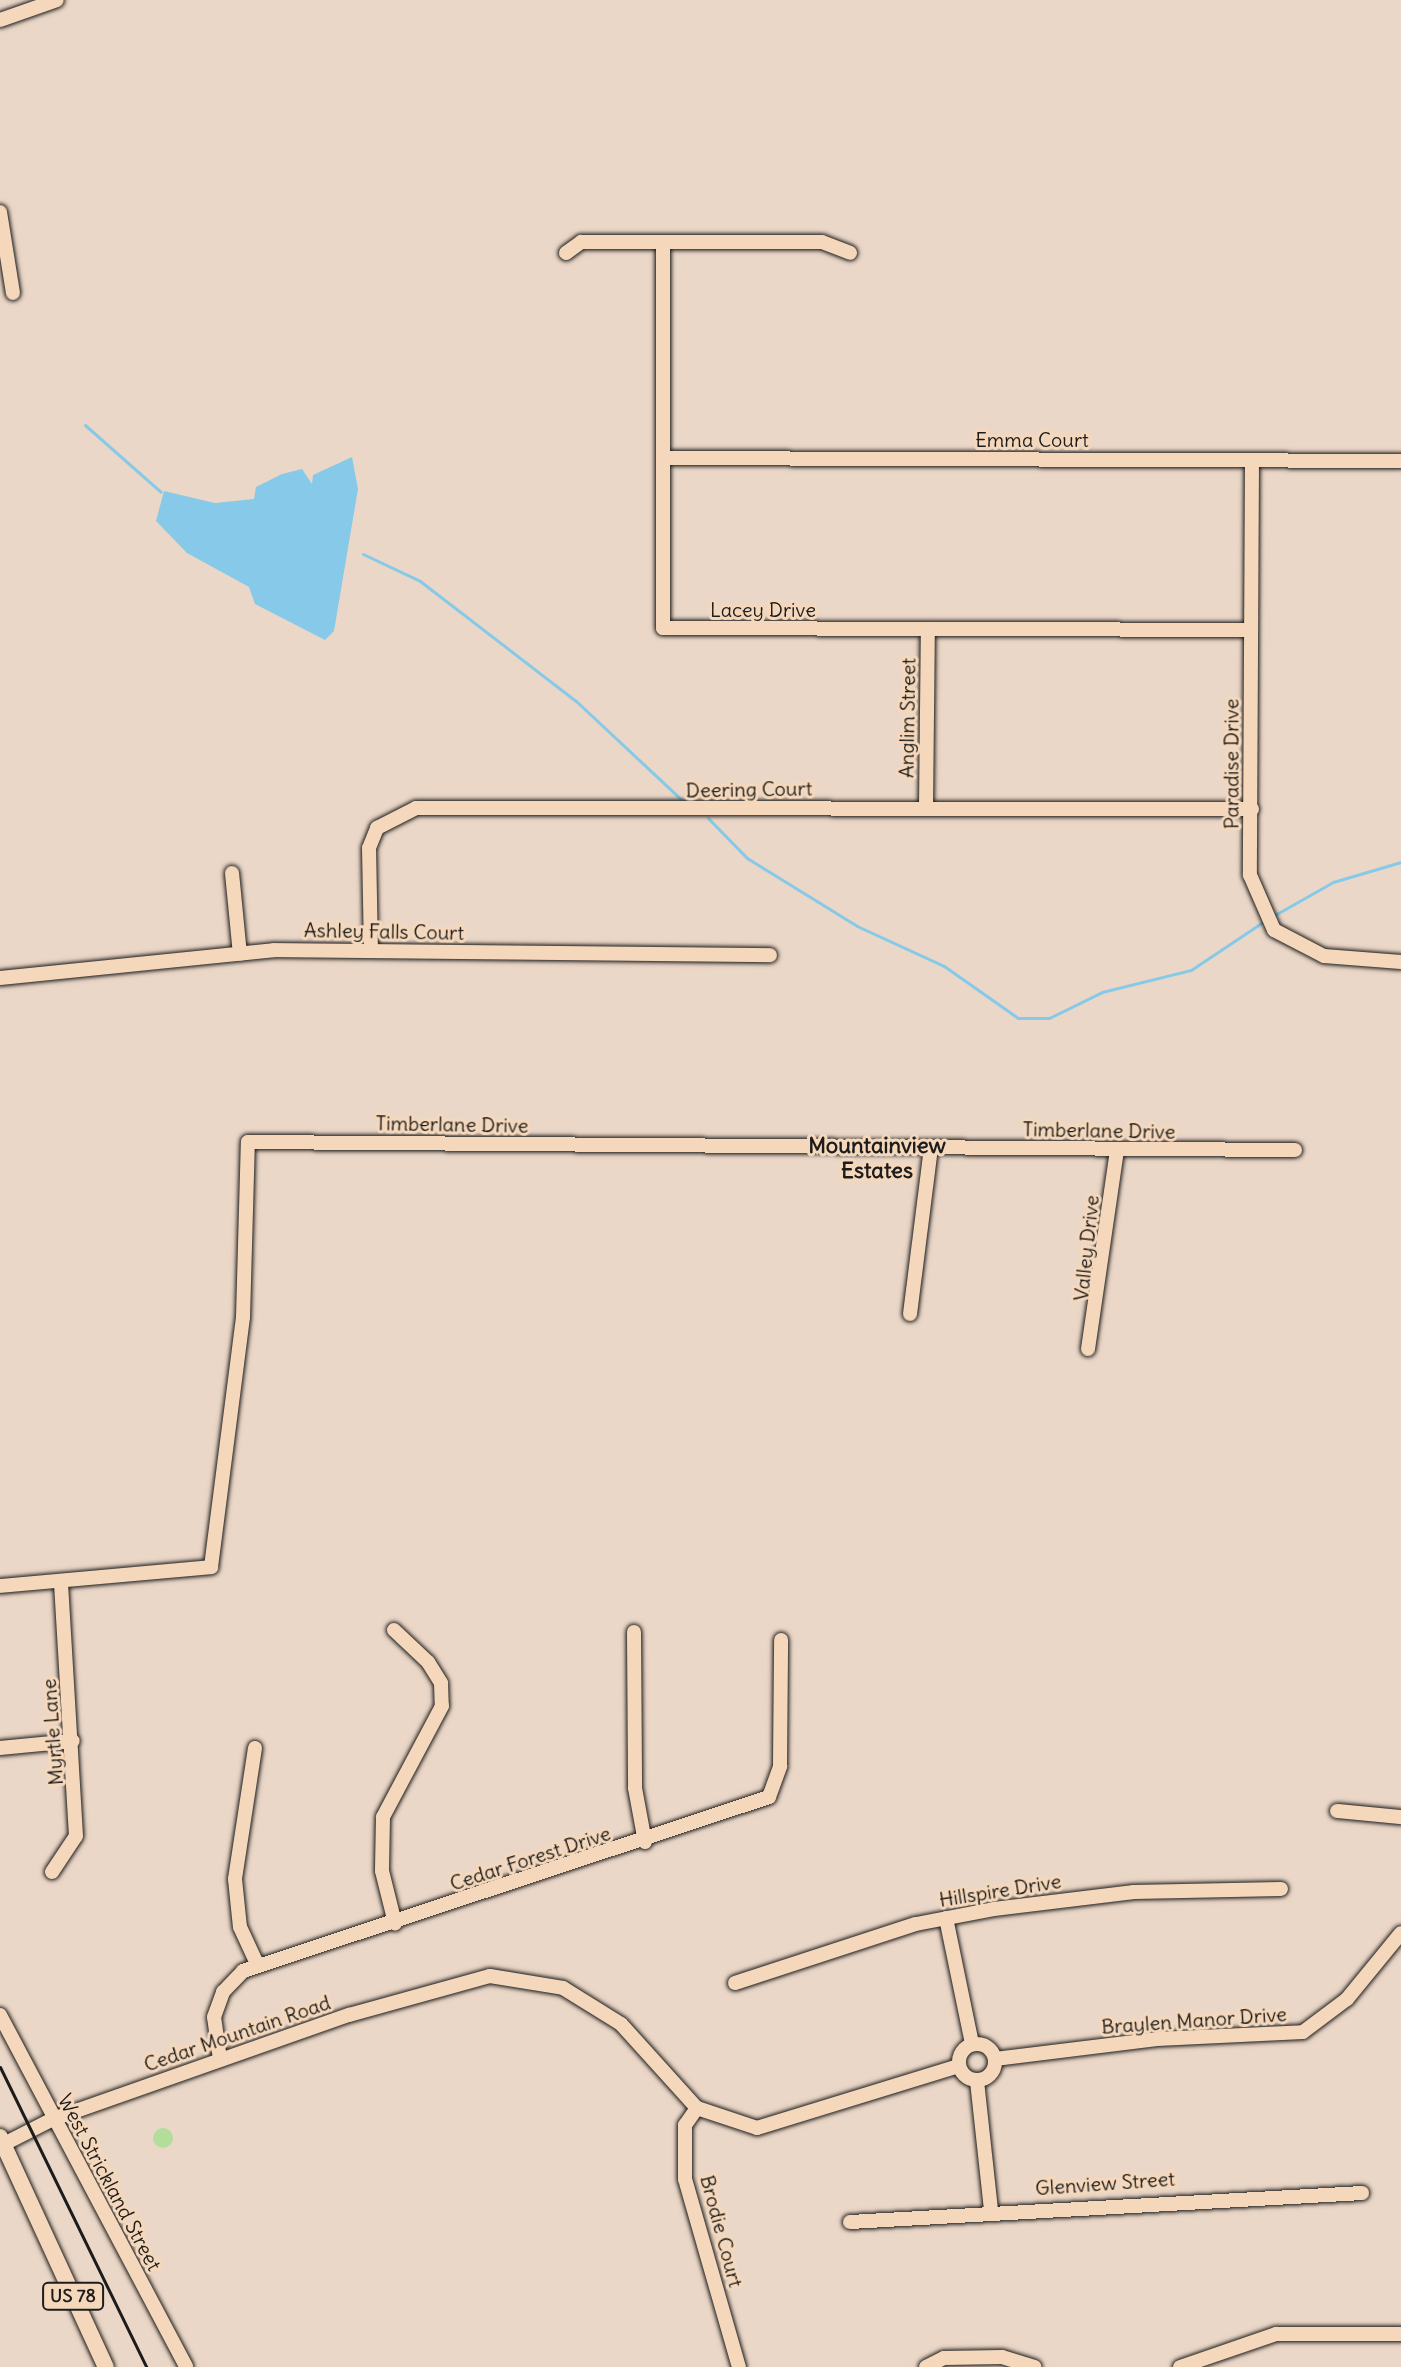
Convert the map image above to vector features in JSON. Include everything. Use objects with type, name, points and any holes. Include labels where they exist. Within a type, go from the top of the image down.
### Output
[{"type":"main road","name":"US 78","points":[[2,2141],[106,2367]]},
{"type":"street","points":[[0,20],[57,0]]},
{"type":"street","points":[[0,212],[13,293]]},
{"type":"street","points":[[566,253],[581,242],[822,242],[850,253]]},
{"type":"street","name":"Lacey Drive","points":[[663,242],[663,628],[1251,630]]},
{"type":"street","name":"Emma Court","points":[[664,458],[1401,461]]},
{"type":"street","name":"Paradise Drive","points":[[1252,460],[1250,875],[1274,930],[1324,956],[1401,962]]},
{"type":"street","name":"Anglim Street","points":[[926,808],[928,629]]},
{"type":"street","name":"Deering Court","points":[[371,951],[369,848],[397,812],[1252,809]]},
{"type":"street","points":[[232,873],[240,954]]},
{"type":"street","name":"Ashley Falls Court","points":[[0,978],[240,954],[371,951],[770,955]]},
{"type":"street","name":"Timberlane Drive","points":[[0,1586],[211,1567],[243,1317],[248,1142],[1295,1150]]},
{"type":"street","points":[[910,1314],[931,1148]]},
{"type":"street","name":"Valley Drive","points":[[1088,1349],[1117,1151]]},
{"type":"street","name":"Myrtle Lane","points":[[52,1872],[76,1836],[73,1741],[61,1582]]},
{"type":"street","points":[[394,1630],[434,1672],[442,1706],[383,1817],[382,1871],[395,1923]]},
{"type":"street","points":[[634,1632],[635,1788],[645,1842]]},
{"type":"street","name":"Cedar Forest Drive","points":[[220,2059],[214,2017],[223,1992],[258,1966],[645,1842],[769,1797],[780,1766],[781,1640]]},
{"type":"street","points":[[0,1748],[73,1741]]},
{"type":"street","points":[[255,1748],[235,1879],[240,1927],[258,1966]]},
{"type":"street","points":[[1337,1811],[1401,1817]]},
{"type":"street","name":"Hillspire Drive","points":[[735,1983],[946,1918],[1134,1892],[1281,1889]]},
{"type":"street","points":[[697,2108],[757,2128],[959,2066],[972,2044],[946,1918]]},
{"type":"street","name":"Braylen Manor Drive","points":[[995,2059],[1157,2039],[1303,2032],[1347,1999],[1401,1933]]},
{"type":"street","name":"Cedar Mountain Road","points":[[2,2141],[53,2119],[220,2059],[490,1976],[563,1988],[607,2012],[697,2108]]},
{"type":"street","name":"West Strickland Street","points":[[0,2015],[186,2367]]},
{"type":"street","points":[[972,2044],[990,2048],[995,2059],[991,2074],[977,2081]]},
{"type":"street","points":[[959,2066],[977,2081],[991,2210]]},
{"type":"street","name":"Brodie Court","points":[[697,2108],[685,2125],[685,2179],[739,2367]]},
{"type":"street","name":"Glenview Street","points":[[850,2222],[991,2210],[1362,2193]]},
{"type":"street","points":[[1180,2367],[1276,2334],[1401,2334]]},
{"type":"street","points":[[926,2367],[944,2358],[1002,2357],[1035,2367]]},
{"type":"green space","points":[[163,2128],[170,2131],[173,2138],[170,2145],[163,2148],[156,2145],[153,2138],[156,2131]]},
{"type":"water","points":[[352,457],[358,489],[334,631],[325,640],[255,604],[249,587],[187,553],[156,521],[164,491],[215,503],[254,499],[256,487],[282,474],[302,469],[312,484],[313,475]]},
{"type":"waterway","points":[[85,425],[161,492]]},
{"type":"waterway","points":[[363,554],[420,581],[576,701],[684,802]]},
{"type":"waterway","points":[[708,818],[747,858],[857,926],[944,966],[1018,1018],[1049,1018],[1102,992],[1191,970],[1266,920]]},
{"type":"waterway","points":[[1273,916],[1333,882],[1401,862]]},
{"type":"railway","points":[[0,2067],[146,2367]]},
{"type":"district","name":"Mountainview Estates","points":[[877,1158]]}]
